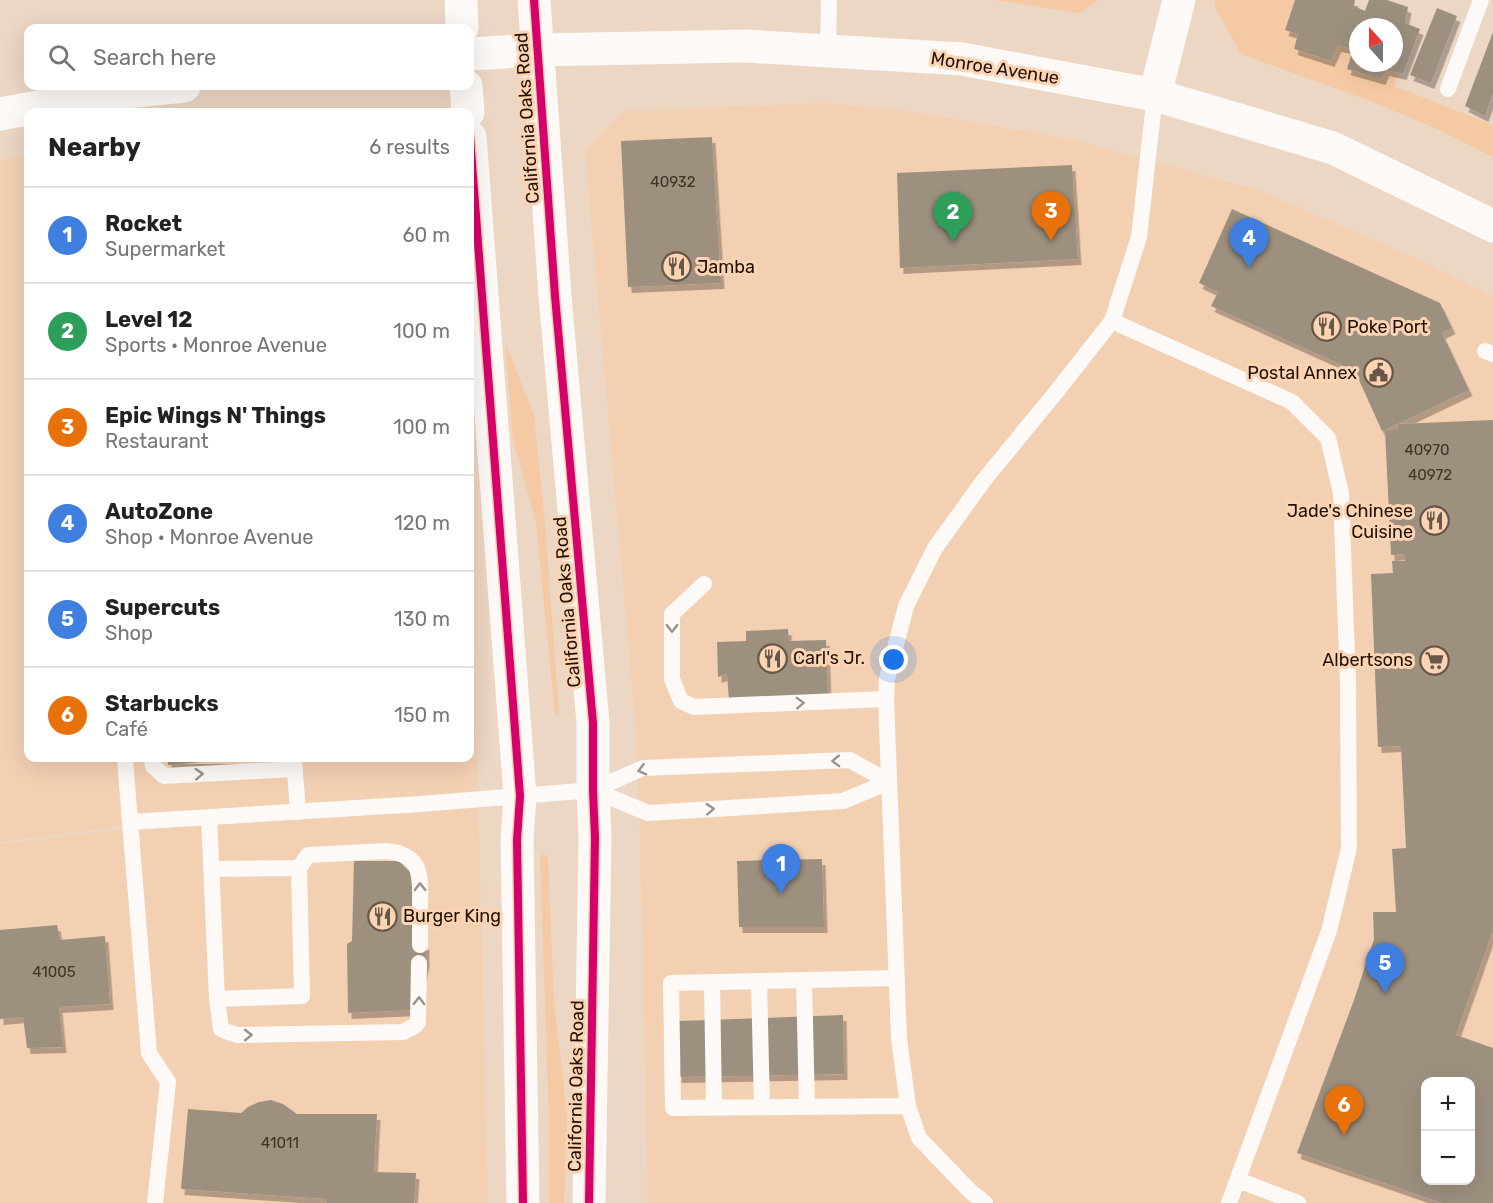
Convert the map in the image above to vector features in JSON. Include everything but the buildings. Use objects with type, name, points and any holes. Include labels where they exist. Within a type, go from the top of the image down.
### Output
[{"type":"main road","points":[[461,0],[462,24]]},
{"type":"main road","name":"California Oaks Road","points":[[534,0],[555,296],[593,723],[595,838],[589,1203]]},
{"type":"main road","points":[[1155,95],[1179,0]]},
{"type":"main road","name":"Monroe Avenue","points":[[474,54],[537,50],[745,46],[962,59],[1155,95],[1333,148],[1493,226]]},
{"type":"main road","points":[[67,107],[106,94],[145,90]]},
{"type":"main road","points":[[466,90],[468,108]]},
{"type":"main road","points":[[0,114],[24,111]]},
{"type":"main road","points":[[474,258],[477,349],[520,796],[517,840],[523,1203]]},
{"type":"lane","points":[[828,52],[829,0]]},
{"type":"lane","points":[[1448,89],[1481,0]]},
{"type":"lane","points":[[985,1203],[970,1191],[919,1138],[908,1106],[899,1038],[887,679],[906,606],[935,548],[984,480],[1112,321],[1139,237],[1155,95]]},
{"type":"lane","points":[[1112,321],[1292,402],[1328,438],[1341,492],[1348,683],[1349,848],[1329,931],[1229,1203]]},
{"type":"lane","points":[[704,584],[672,614],[672,679],[681,701],[694,707],[886,699]]},
{"type":"lane","points":[[130,822],[593,790],[643,768],[850,760],[889,782]]},
{"type":"lane","points":[[125,762],[149,1053],[168,1082],[155,1203]]},
{"type":"lane","points":[[153,762],[153,766],[164,776],[295,763],[298,812]]},
{"type":"lane","points":[[593,790],[648,813],[843,801],[889,782]]},
{"type":"lane","points":[[209,817],[217,999],[221,1029],[237,1035],[403,1032],[418,1022],[419,963]]},
{"type":"lane","points":[[217,999],[302,996],[299,868],[308,855],[385,851],[407,856],[416,866],[420,879],[420,945]]},
{"type":"lane","points":[[212,869],[299,868]]},
{"type":"lane","points":[[897,978],[671,983],[673,1108],[908,1106]]},
{"type":"lane","points":[[804,980],[807,1107]]},
{"type":"lane","points":[[759,981],[762,1107]]},
{"type":"lane","points":[[712,982],[714,1107]]},
{"type":"lane","points":[[1238,1180],[1298,1203]]},
{"type":"shaded area","points":[[995,0],[1099,0],[1079,13]]},
{"type":"shaded area","points":[[1216,0],[1295,0],[1285,29],[1298,34],[1294,49],[1331,60],[1338,46],[1349,48],[1347,68],[1349,72],[1361,72],[1382,78],[1385,72],[1399,73],[1394,86],[1493,125],[1493,157],[1437,129],[1370,101],[1241,54],[1214,6]]},
{"type":"shaded area","points":[[827,103],[909,111],[1074,140],[1258,190],[1425,262],[1493,296],[1493,1203],[648,1203],[636,731],[585,151],[623,111]]},
{"type":"shaded area","points":[[24,157],[24,762],[474,762],[474,652],[488,1203],[0,1203],[0,844],[123,829],[122,826],[0,842],[0,160]]},
{"type":"shaded area","points":[[505,342],[534,415],[545,522],[559,713],[557,716],[536,522],[513,440]]},
{"type":"shaded area","points":[[543,854],[548,858],[554,1004],[567,1121],[564,1203],[549,1203],[549,1118],[540,858]]},
{"type":"cycle path","points":[[534,0],[555,296],[593,723],[595,838],[589,1203]]},
{"type":"cycle path","points":[[474,190],[520,796],[517,840],[523,1203]]},
{"type":"place","name":"Epic Wings N' Things","points":[[1051,241]]},
{"type":"place","name":"Level 12","points":[[953,242]]},
{"type":"place","name":"Jamba","points":[[676,267]]},
{"type":"place","name":"AutoZone","points":[[1249,268]]},
{"type":"place","name":"Poke Port","points":[[1326,327]]},
{"type":"place","name":"Postal Annex","points":[[1378,373]]},
{"type":"place","name":"Jade's Chinese Cuisine","points":[[1434,521]]},
{"type":"place","name":"Carl's Jr.","points":[[772,658]]},
{"type":"place","name":"Albertsons","points":[[1434,660]]},
{"type":"place","name":"Rocket","points":[[781,894]]},
{"type":"place","name":"Burger King","points":[[382,916]]},
{"type":"place","name":"Supercuts","points":[[1385,993]]},
{"type":"place","name":"Starbucks","points":[[1344,1135]]}]
